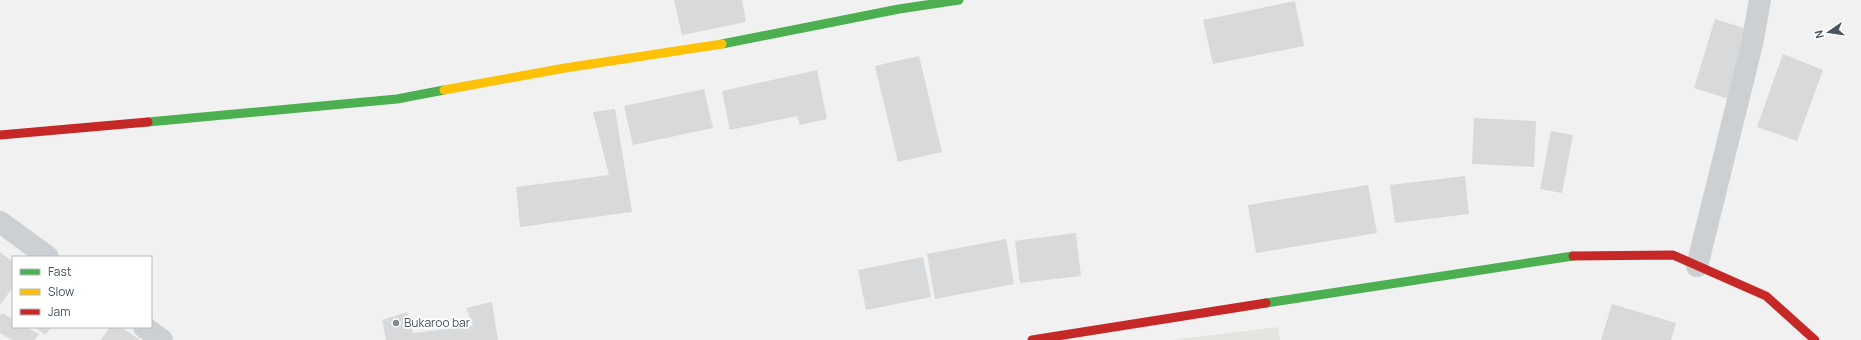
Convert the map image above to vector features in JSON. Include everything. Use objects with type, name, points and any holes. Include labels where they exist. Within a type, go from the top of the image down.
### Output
[{"type":"street","points":[[0,135],[396,99],[565,68],[738,42],[898,9],[959,0]]},
{"type":"street","points":[[1697,266],[1752,44],[1760,0]]},
{"type":"street","points":[[0,222],[47,256]]},
{"type":"street","points":[[1032,340],[1565,256],[1673,255],[1766,296],[1815,340]]},
{"type":"street","points":[[145,328],[162,340]]},
{"type":"shaded area","points":[[1278,327],[1280,340],[1171,340]]},
{"type":"building","points":[[674,0],[742,0],[746,22],[682,35]]},
{"type":"building","points":[[1295,1],[1304,46],[1213,64],[1203,20]]},
{"type":"building","points":[[1715,19],[1753,31],[1732,100],[1694,88]]},
{"type":"building","points":[[1783,54],[1823,70],[1797,141],[1757,127]]},
{"type":"building","points":[[919,56],[942,152],[898,162],[875,66]]},
{"type":"building","points":[[817,70],[827,119],[800,125],[797,116],[730,130],[722,91]]},
{"type":"building","points":[[704,89],[713,128],[633,145],[624,106]]},
{"type":"building","points":[[615,109],[632,212],[520,227],[516,187],[609,175],[593,112]]},
{"type":"building","points":[[1474,118],[1536,121],[1534,167],[1472,164]]},
{"type":"building","points":[[1551,131],[1573,135],[1562,193],[1540,189]]},
{"type":"building","points":[[1465,176],[1469,214],[1395,223],[1390,185]]},
{"type":"building","points":[[1368,185],[1377,233],[1256,253],[1248,205]]},
{"type":"building","points":[[1076,233],[1081,276],[1020,283],[1015,241]]},
{"type":"building","points":[[1006,239],[1014,284],[935,299],[927,254]]},
{"type":"building","points":[[0,252],[12,261],[12,288],[0,305]]},
{"type":"building","points":[[923,257],[931,297],[866,310],[858,270]]},
{"type":"building","name":"Bukaroo bar","points":[[492,302],[498,340],[386,340],[382,320],[407,312],[413,333],[473,326],[466,308]]},
{"type":"building","points":[[1612,304],[1676,323],[1671,340],[1601,340]]},
{"type":"building","points":[[2,313],[12,318],[12,328],[28,328],[39,334],[35,340],[12,340],[0,333],[0,316]]},
{"type":"building","points":[[36,328],[51,328],[45,335]]},
{"type":"building","points":[[109,328],[122,328],[140,340],[101,340]]},
{"type":"traffic: fast","points":[[722,44],[899,9],[959,0]]},
{"type":"traffic: fast","points":[[148,122],[397,99],[444,90]]},
{"type":"traffic: fast","points":[[1266,303],[1573,256]]},
{"type":"traffic: slow","points":[[444,90],[565,68],[722,44]]},
{"type":"traffic: jam","points":[[0,135],[148,122]]},
{"type":"traffic: jam","points":[[1573,256],[1673,255],[1766,296],[1815,340]]},
{"type":"traffic: jam","points":[[1032,340],[1266,303]]},
{"type":"place","name":"Bukaroo bar","points":[[396,323]]}]
